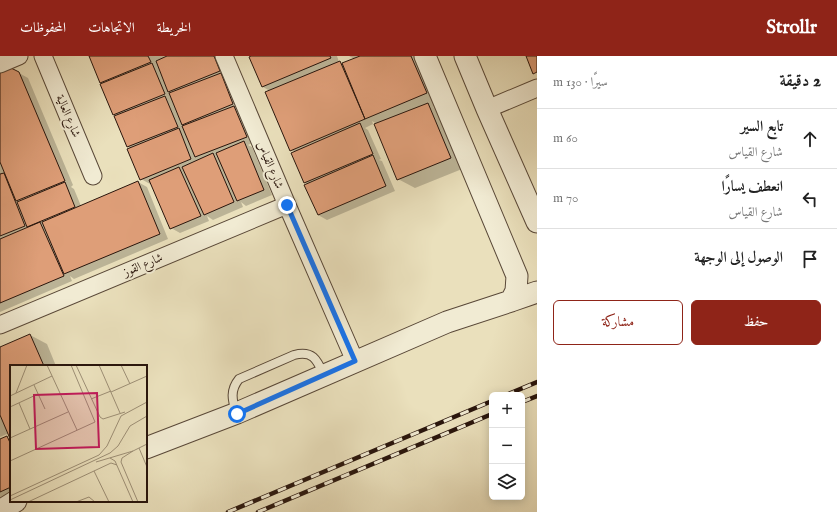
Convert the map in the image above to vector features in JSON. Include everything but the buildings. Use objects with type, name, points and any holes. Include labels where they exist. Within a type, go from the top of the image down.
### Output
[{"type":"street","points":[[0,64],[19,56]]},
{"type":"street","name":"شارع العالية","points":[[43,56],[94,176]]},
{"type":"street","name":"شارع القياس","points":[[224,56],[355,361]]},
{"type":"street","points":[[425,56],[517,276],[516,291],[511,301]]},
{"type":"street","points":[[465,56],[537,222]]},
{"type":"street","points":[[487,109],[537,88]]},
{"type":"street","name":"شارع القوز","points":[[0,324],[287,205]]},
{"type":"street","points":[[147,448],[237,414],[447,322],[537,292]]},
{"type":"street","points":[[0,511],[14,502]]},
{"type":"lane","points":[[237,414],[232,398],[232,392],[239,379],[280,361],[299,354],[308,355],[316,360],[324,376]]},
{"type":"railway","points":[[513,392],[537,382]]},
{"type":"railway","points":[[525,401],[537,396]]},
{"type":"railway","points":[[228,512],[489,402]]},
{"type":"railway","points":[[258,512],[489,415]]},
{"type":"route","points":[[237,414],[355,361],[287,205]]}]
